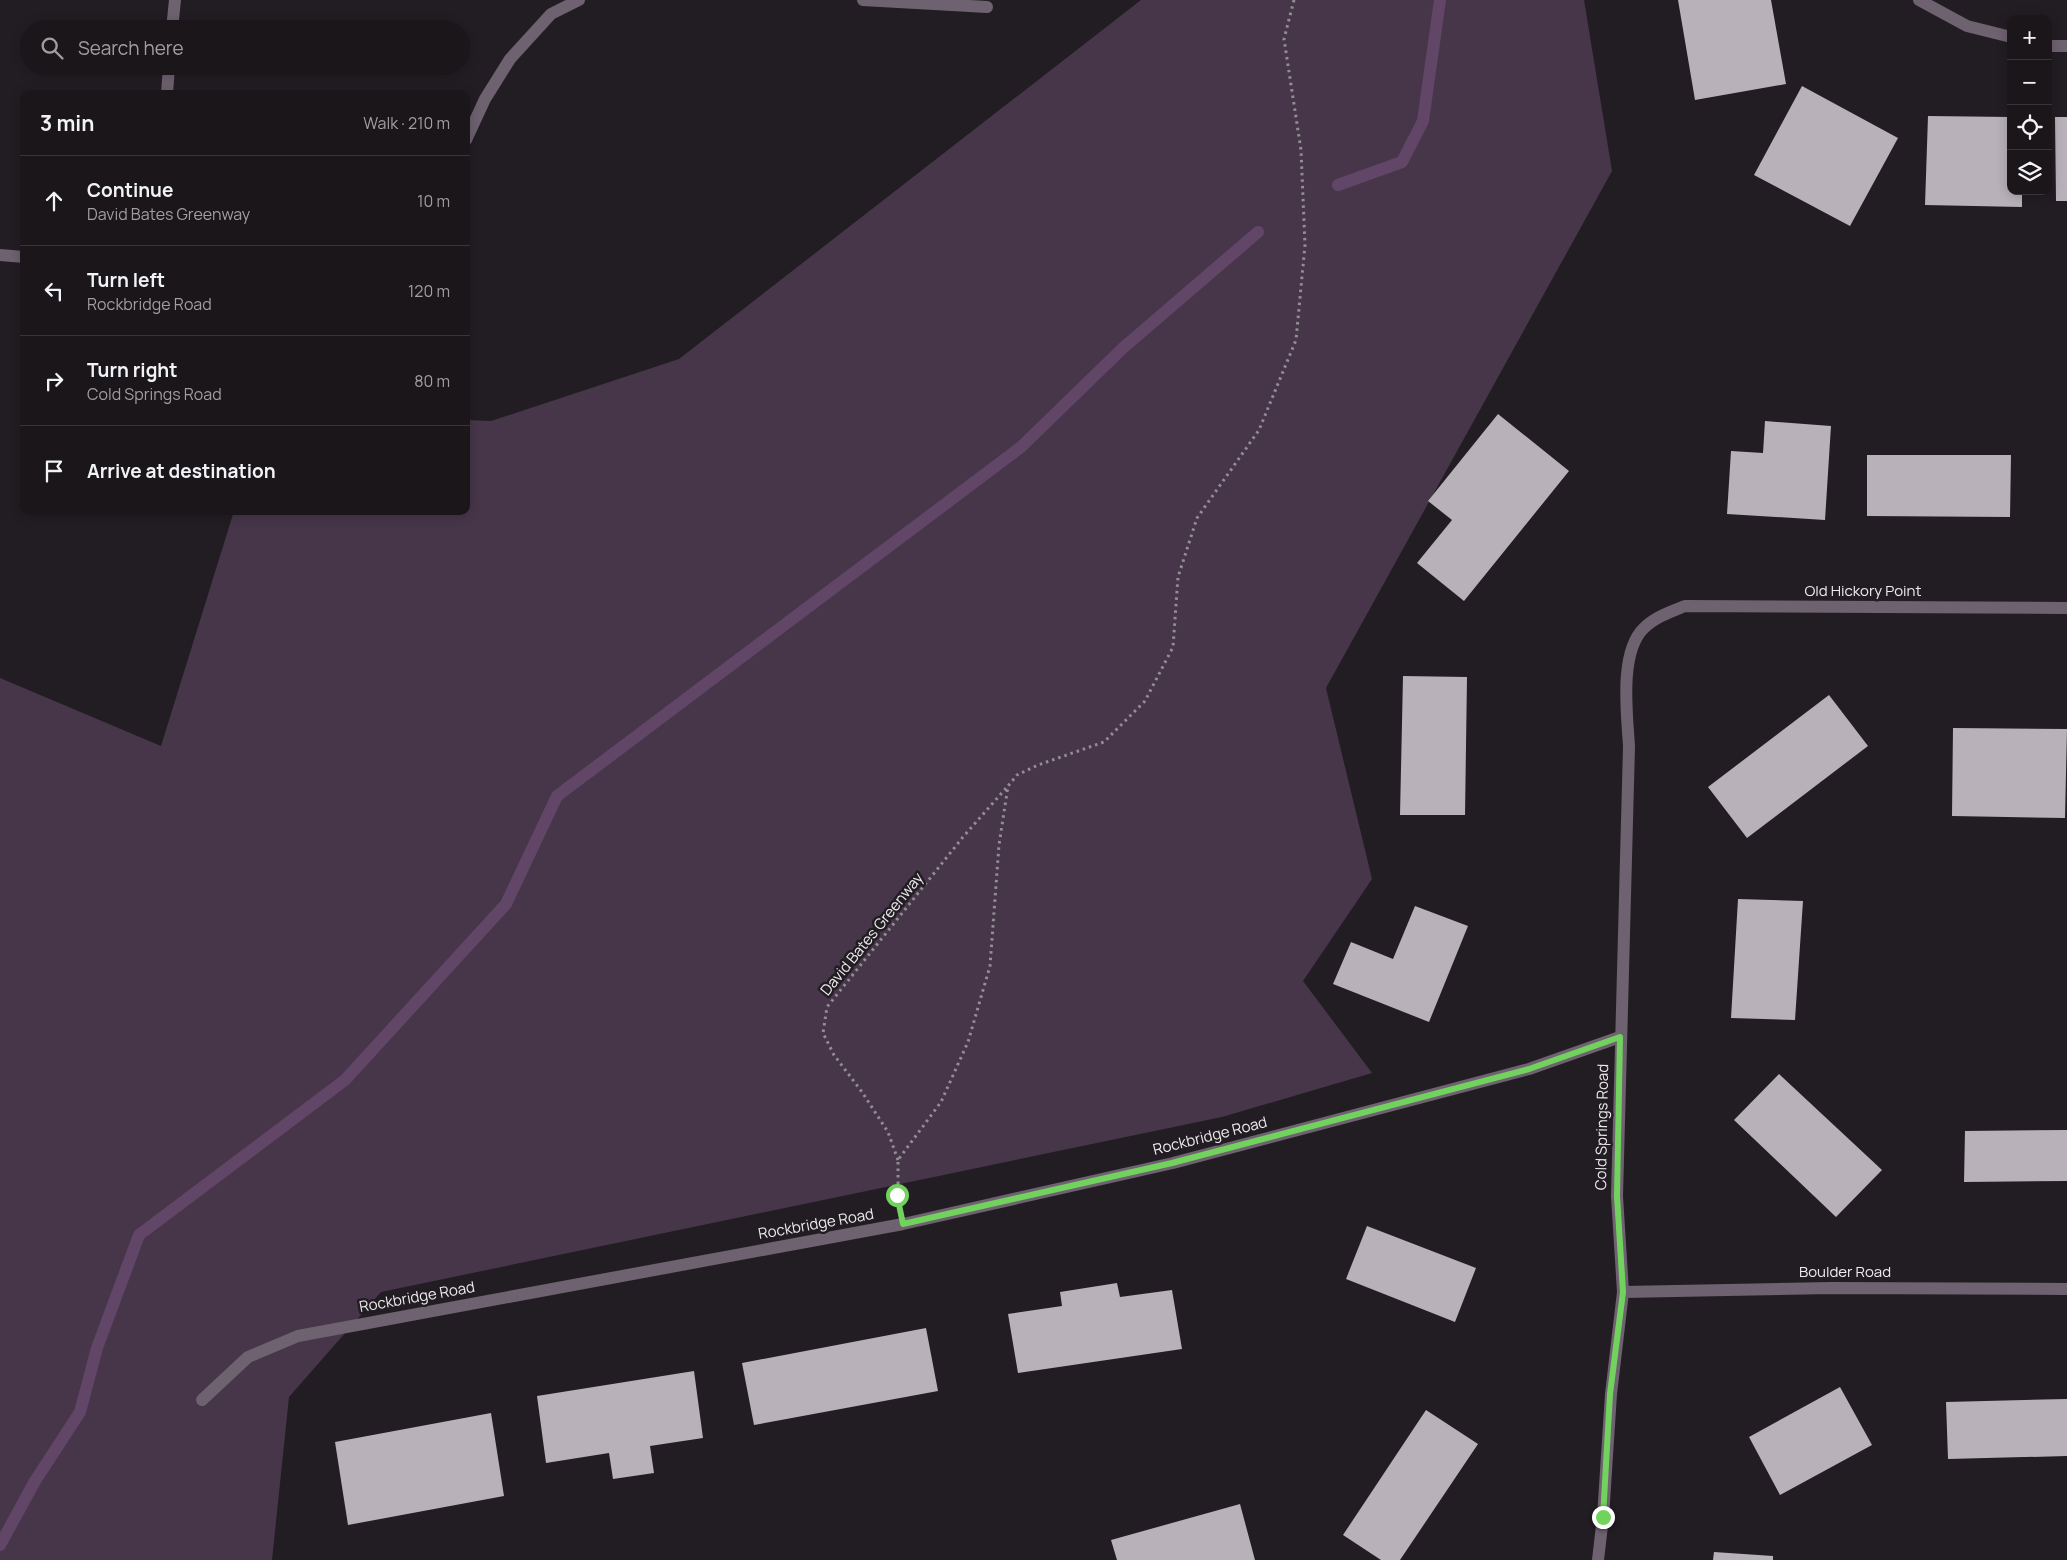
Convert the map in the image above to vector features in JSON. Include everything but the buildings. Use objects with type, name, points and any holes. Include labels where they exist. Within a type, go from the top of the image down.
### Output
[{"type":"street","points":[[173,20],[175,0]]},
{"type":"street","points":[[470,131],[485,99],[510,59],[550,14],[579,0]]},
{"type":"street","points":[[863,0],[988,7]]},
{"type":"street","points":[[1919,0],[1967,26],[2007,36]]},
{"type":"street","points":[[2052,46],[2067,46]]},
{"type":"street","points":[[167,90],[169,75]]},
{"type":"street","points":[[0,255],[20,257]]},
{"type":"street","name":"Old Hickory Point","points":[[1661,616],[1685,606],[2067,608]]},
{"type":"street","name":"Cold Springs Road","points":[[1598,1560],[1603,1517],[1610,1394],[1623,1292],[1617,1196],[1629,746],[1627,695],[1629,660],[1633,645],[1643,629],[1661,616]]},
{"type":"street","name":"Rockbridge Road","points":[[202,1400],[248,1356],[298,1336],[903,1224],[1192,1158],[1529,1069],[1620,1037]]},
{"type":"street","name":"Boulder Road","points":[[1623,1292],[1831,1288],[2067,1289]]},
{"type":"path","name":"David Bates Greenway","points":[[903,1224],[897,1195],[898,1160],[888,1132],[862,1092],[834,1055],[823,1034],[827,1007],[963,837],[1017,775],[1038,765],[1104,742],[1145,701],[1173,647],[1178,577],[1197,518],[1259,430],[1296,340],[1305,245],[1301,150],[1284,40],[1294,0]]},
{"type":"path","points":[[898,1160],[941,1102],[968,1042],[990,966],[999,845],[1008,786]]},
{"type":"shaded area","points":[[1141,0],[1584,0],[1612,171],[1326,688],[1372,879],[1303,981],[1372,1073],[1222,1117],[381,1292],[289,1397],[272,1560],[0,1560],[0,678],[161,746],[233,515],[470,515],[470,420],[491,421],[679,359]]},
{"type":"waterway","points":[[1338,185],[1402,162],[1423,121],[1440,0]]},
{"type":"waterway","points":[[0,1545],[35,1481],[80,1412],[97,1348],[139,1235],[345,1080],[506,904],[557,796],[1021,447],[1123,348],[1258,232]]},
{"type":"route","points":[[897,1195],[903,1224],[1172,1163],[1529,1069],[1620,1037],[1617,1196],[1623,1292],[1610,1394],[1603,1517]]}]
